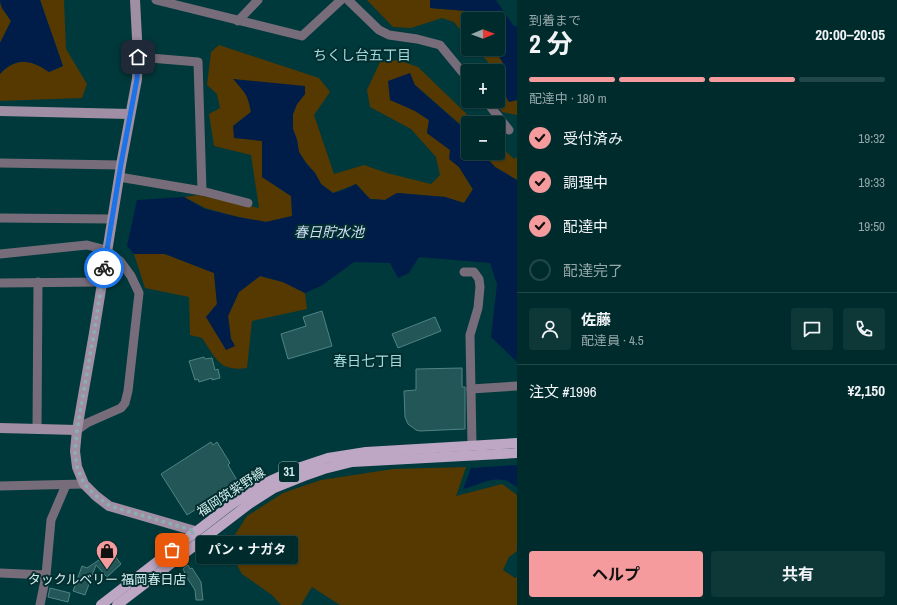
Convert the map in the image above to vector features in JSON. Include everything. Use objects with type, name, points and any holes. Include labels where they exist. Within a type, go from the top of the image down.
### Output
[{"type":"main road","name":"福岡筑紫野線","points":[[101,605],[195,531],[232,504],[263,484],[301,467],[321,460],[366,452],[517,443]]},
{"type":"main road","name":"福岡筑紫野線","points":[[117,605],[249,504],[274,488],[304,476],[352,462],[517,453]]},
{"type":"street","points":[[135,0],[138,57],[137,79],[106,250],[77,430],[75,451],[77,467],[84,484],[96,496],[110,506],[195,531]]},
{"type":"street","points":[[156,0],[179,3],[238,21],[302,36],[341,0]]},
{"type":"street","points":[[238,21],[258,0]]},
{"type":"street","points":[[348,0],[379,30],[389,35],[417,39],[440,45],[461,70]]},
{"type":"street","points":[[138,57],[198,62],[202,191]]},
{"type":"street","points":[[492,108],[509,130]]},
{"type":"street","points":[[0,112],[130,114]]},
{"type":"street","points":[[0,163],[121,164]]},
{"type":"street","points":[[119,177],[202,191],[248,203]]},
{"type":"street","points":[[0,218],[112,219]]},
{"type":"street","points":[[0,254],[87,244],[106,250],[120,261],[131,276],[139,293],[128,391],[125,403],[120,408],[87,423],[77,430],[0,428]]},
{"type":"street","points":[[464,272],[474,272],[479,279],[480,286],[478,308],[470,335],[472,445]]},
{"type":"street","points":[[38,282],[38,428]]},
{"type":"street","points":[[0,283],[102,282]]},
{"type":"street","points":[[471,389],[517,386]]},
{"type":"street","points":[[0,486],[84,484]]},
{"type":"street","points":[[40,605],[46,575],[51,520],[66,485]]},
{"type":"street","points":[[0,573],[46,575]]},
{"type":"shaded area","points":[[40,0],[64,0],[66,49],[87,84],[82,98],[0,101],[0,74],[11,65],[17,62],[30,62],[49,72],[63,66]]},
{"type":"shaded area","points":[[367,0],[430,0],[430,8],[468,12],[461,12],[461,30],[454,22],[442,18],[411,28],[393,27]]},
{"type":"shaded area","points":[[0,3],[11,21],[0,43]]},
{"type":"shaded area","points":[[219,45],[319,78],[330,92],[314,115],[334,174],[364,165],[387,173],[431,184],[440,175],[436,157],[411,129],[370,107],[367,90],[380,62],[398,60],[418,67],[469,116],[461,116],[461,125],[415,85],[415,111],[429,120],[427,133],[450,150],[450,159],[459,167],[473,190],[464,203],[445,197],[397,193],[385,200],[370,199],[356,184],[333,193],[321,184],[315,173],[299,152],[293,129],[293,114],[297,104],[305,94],[234,79],[248,97],[251,112],[233,126],[262,141],[262,177],[291,196],[293,216],[266,222],[238,217],[205,208],[184,197],[198,195],[259,208],[251,155],[214,146],[209,114],[220,108],[217,94],[207,85],[211,52]]},
{"type":"shaded area","points":[[483,56],[499,56],[504,64],[489,64]]},
{"type":"shaded area","points":[[505,87],[509,102],[517,100],[517,115],[502,112],[499,108],[505,108]]},
{"type":"shaded area","points":[[505,151],[514,159],[517,157],[517,180],[495,167],[488,160],[505,160]]},
{"type":"shaded area","points":[[134,254],[165,254],[214,273],[217,304],[206,317],[235,346],[231,339],[228,316],[239,292],[260,276],[283,282],[305,293],[307,309],[252,321],[247,368],[230,368],[219,362],[202,338],[190,335],[189,297],[145,288]]},
{"type":"shaded area","points":[[466,467],[456,496],[502,484],[517,495],[517,551],[509,557],[503,570],[515,578],[517,577],[517,605],[340,605],[312,587],[301,605],[281,605],[272,595],[242,574],[227,547],[247,516],[283,493],[321,480],[393,469]]},
{"type":"water","points":[[0,0],[40,0],[63,66],[49,72],[30,62],[17,62],[6,68],[0,74],[0,43],[11,21],[2,8]]},
{"type":"water","points":[[430,0],[496,0],[504,12],[468,12],[430,8]]},
{"type":"water","points":[[505,13],[513,25],[517,27],[517,100],[509,102],[505,94],[505,64],[499,56],[505,56]]},
{"type":"water","name":"春日貯水池","points":[[410,73],[415,85],[461,126],[461,160],[488,160],[495,167],[517,180],[517,362],[491,337],[497,284],[490,263],[419,257],[409,273],[398,278],[390,263],[354,262],[321,286],[305,293],[283,282],[260,276],[239,292],[228,316],[231,339],[235,346],[226,350],[206,317],[217,304],[214,273],[165,254],[134,254],[127,246],[137,200],[184,197],[205,209],[266,222],[292,216],[291,196],[262,177],[262,141],[234,138],[233,126],[251,112],[249,102],[245,94],[233,79],[305,86],[305,94],[297,104],[293,114],[293,129],[299,152],[315,173],[321,184],[333,193],[344,190],[356,184],[370,199],[385,200],[397,193],[445,197],[464,203],[473,189],[459,167],[449,159],[450,150],[427,133],[429,120],[415,111],[390,100],[388,81]]},
{"type":"water","points":[[517,465],[517,487],[507,481],[498,479],[463,489],[471,468]]},
{"type":"building","points":[[322,311],[332,346],[288,359],[281,334],[306,326],[303,317]]},
{"type":"building","points":[[435,317],[441,331],[398,348],[392,334]]},
{"type":"building","points":[[204,357],[205,359],[212,358],[215,370],[218,369],[220,378],[212,380],[212,378],[199,382],[198,379],[195,380],[189,361]]},
{"type":"building","points":[[462,368],[462,387],[465,387],[465,429],[420,431],[408,424],[405,417],[404,391],[416,390],[416,369]]},
{"type":"building","points":[[211,442],[213,445],[217,442],[230,463],[228,465],[238,482],[187,515],[161,474]]},
{"type":"building","points":[[114,555],[121,564],[107,577],[96,565],[85,595],[73,591],[82,566],[87,568],[99,560]]},
{"type":"building","points":[[188,565],[190,569],[192,568],[201,582],[203,600],[196,600],[195,590],[184,573],[183,569]]},
{"type":"building","points":[[50,588],[70,593],[68,602],[48,597]]},
{"type":"way so far","points":[[104,268],[77,430],[75,451],[77,467],[84,484],[96,496],[110,506],[195,531],[172,550]]},
{"type":"place","name":"パン・ナガタ","points":[[172,550]]},
{"type":"place","name":"タックルベリー 福岡春日店","points":[[107,570]]},
{"type":"district","name":"ちくし台五丁目","points":[[362,55]]},
{"type":"district","name":"春日七丁目","points":[[368,361]]},
{"type":"route","points":[[104,268],[137,79],[138,57]]}]
